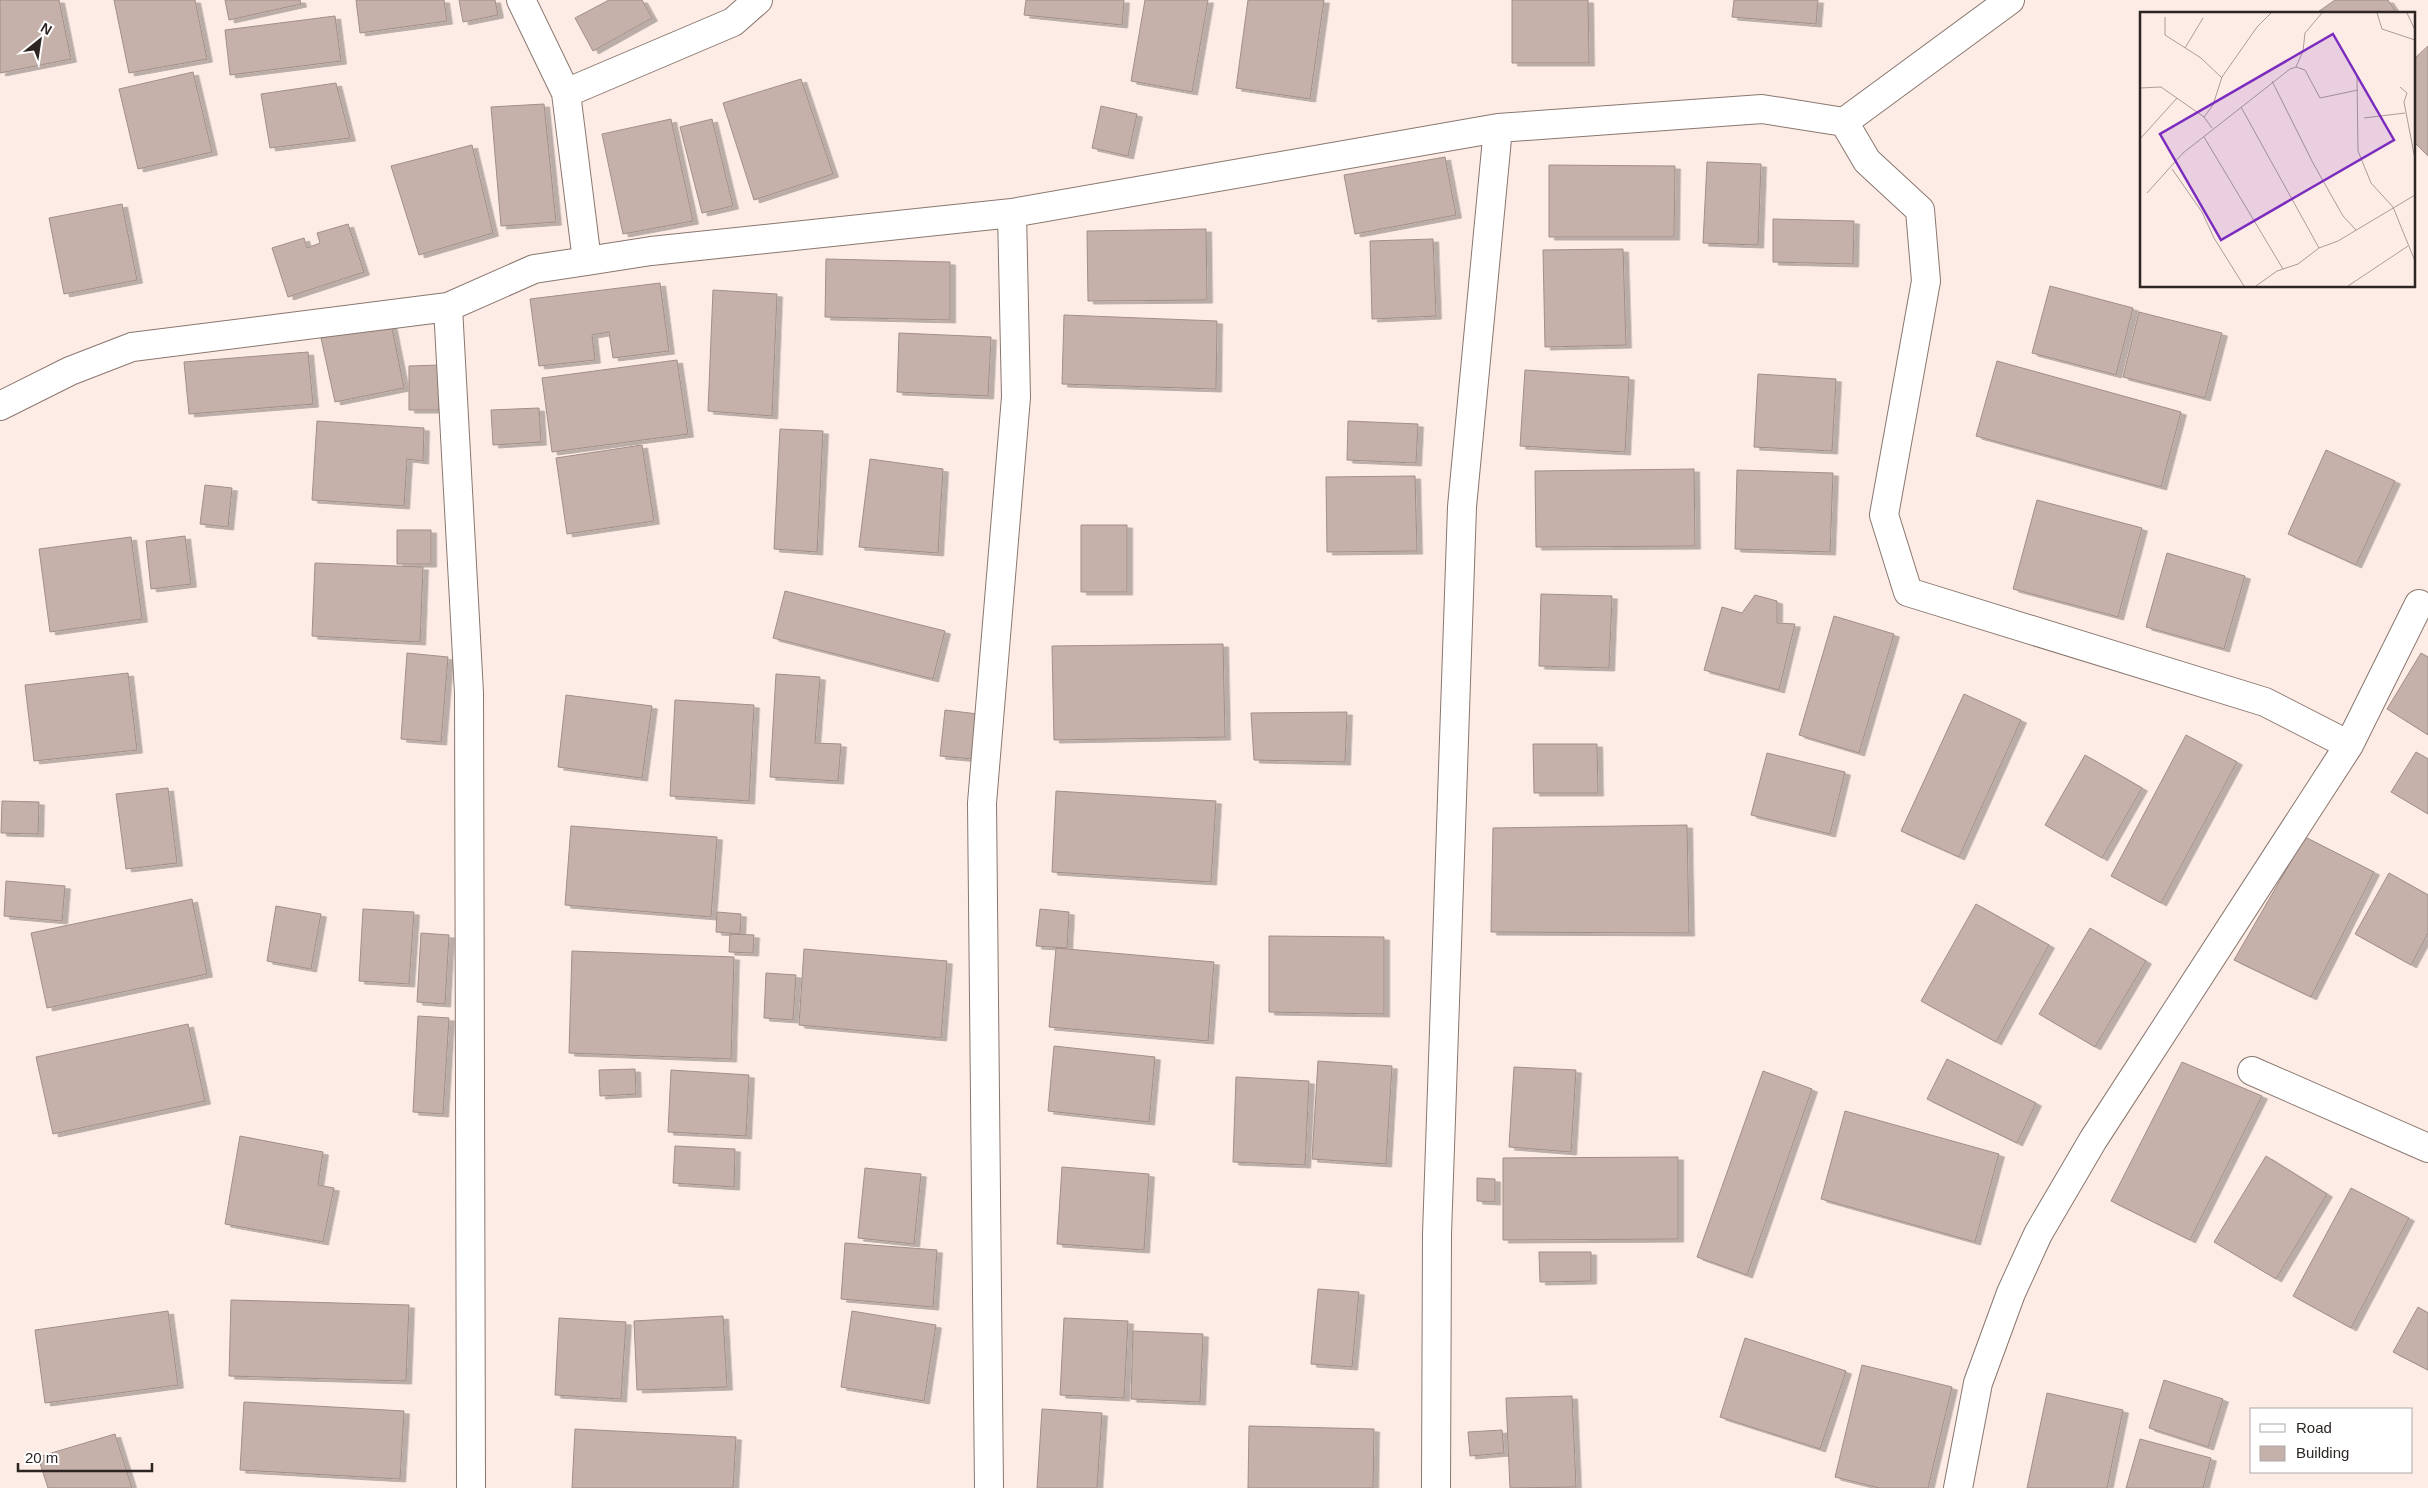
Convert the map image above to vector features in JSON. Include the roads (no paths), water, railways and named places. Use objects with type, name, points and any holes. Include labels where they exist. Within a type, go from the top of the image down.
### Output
[{"type":"street","points":[[521,0],[566,93],[587,261]]},
{"type":"street","points":[[566,93],[733,22],[758,0]]},
{"type":"street","points":[[0,406],[70,371],[132,347],[448,307],[534,269],[651,251],[1012,212],[1498,128],[1762,109],[1844,122],[2010,0]]},
{"type":"street","points":[[1844,122],[1867,161],[1920,210],[1926,281],[1884,516],[1908,592],[2266,702],[2349,745]]},
{"type":"street","points":[[1436,1488],[1437,1234],[1462,507],[1498,128]]},
{"type":"street","points":[[989,1488],[982,803],[1016,397],[1012,212]]},
{"type":"street","points":[[448,307],[469,693],[471,1488]]},
{"type":"street","points":[[1958,1488],[1978,1383],[2011,1293],[2038,1234],[2093,1140],[2349,745],[2419,604]]},
{"type":"street","points":[[2252,1070],[2428,1148]]}]
